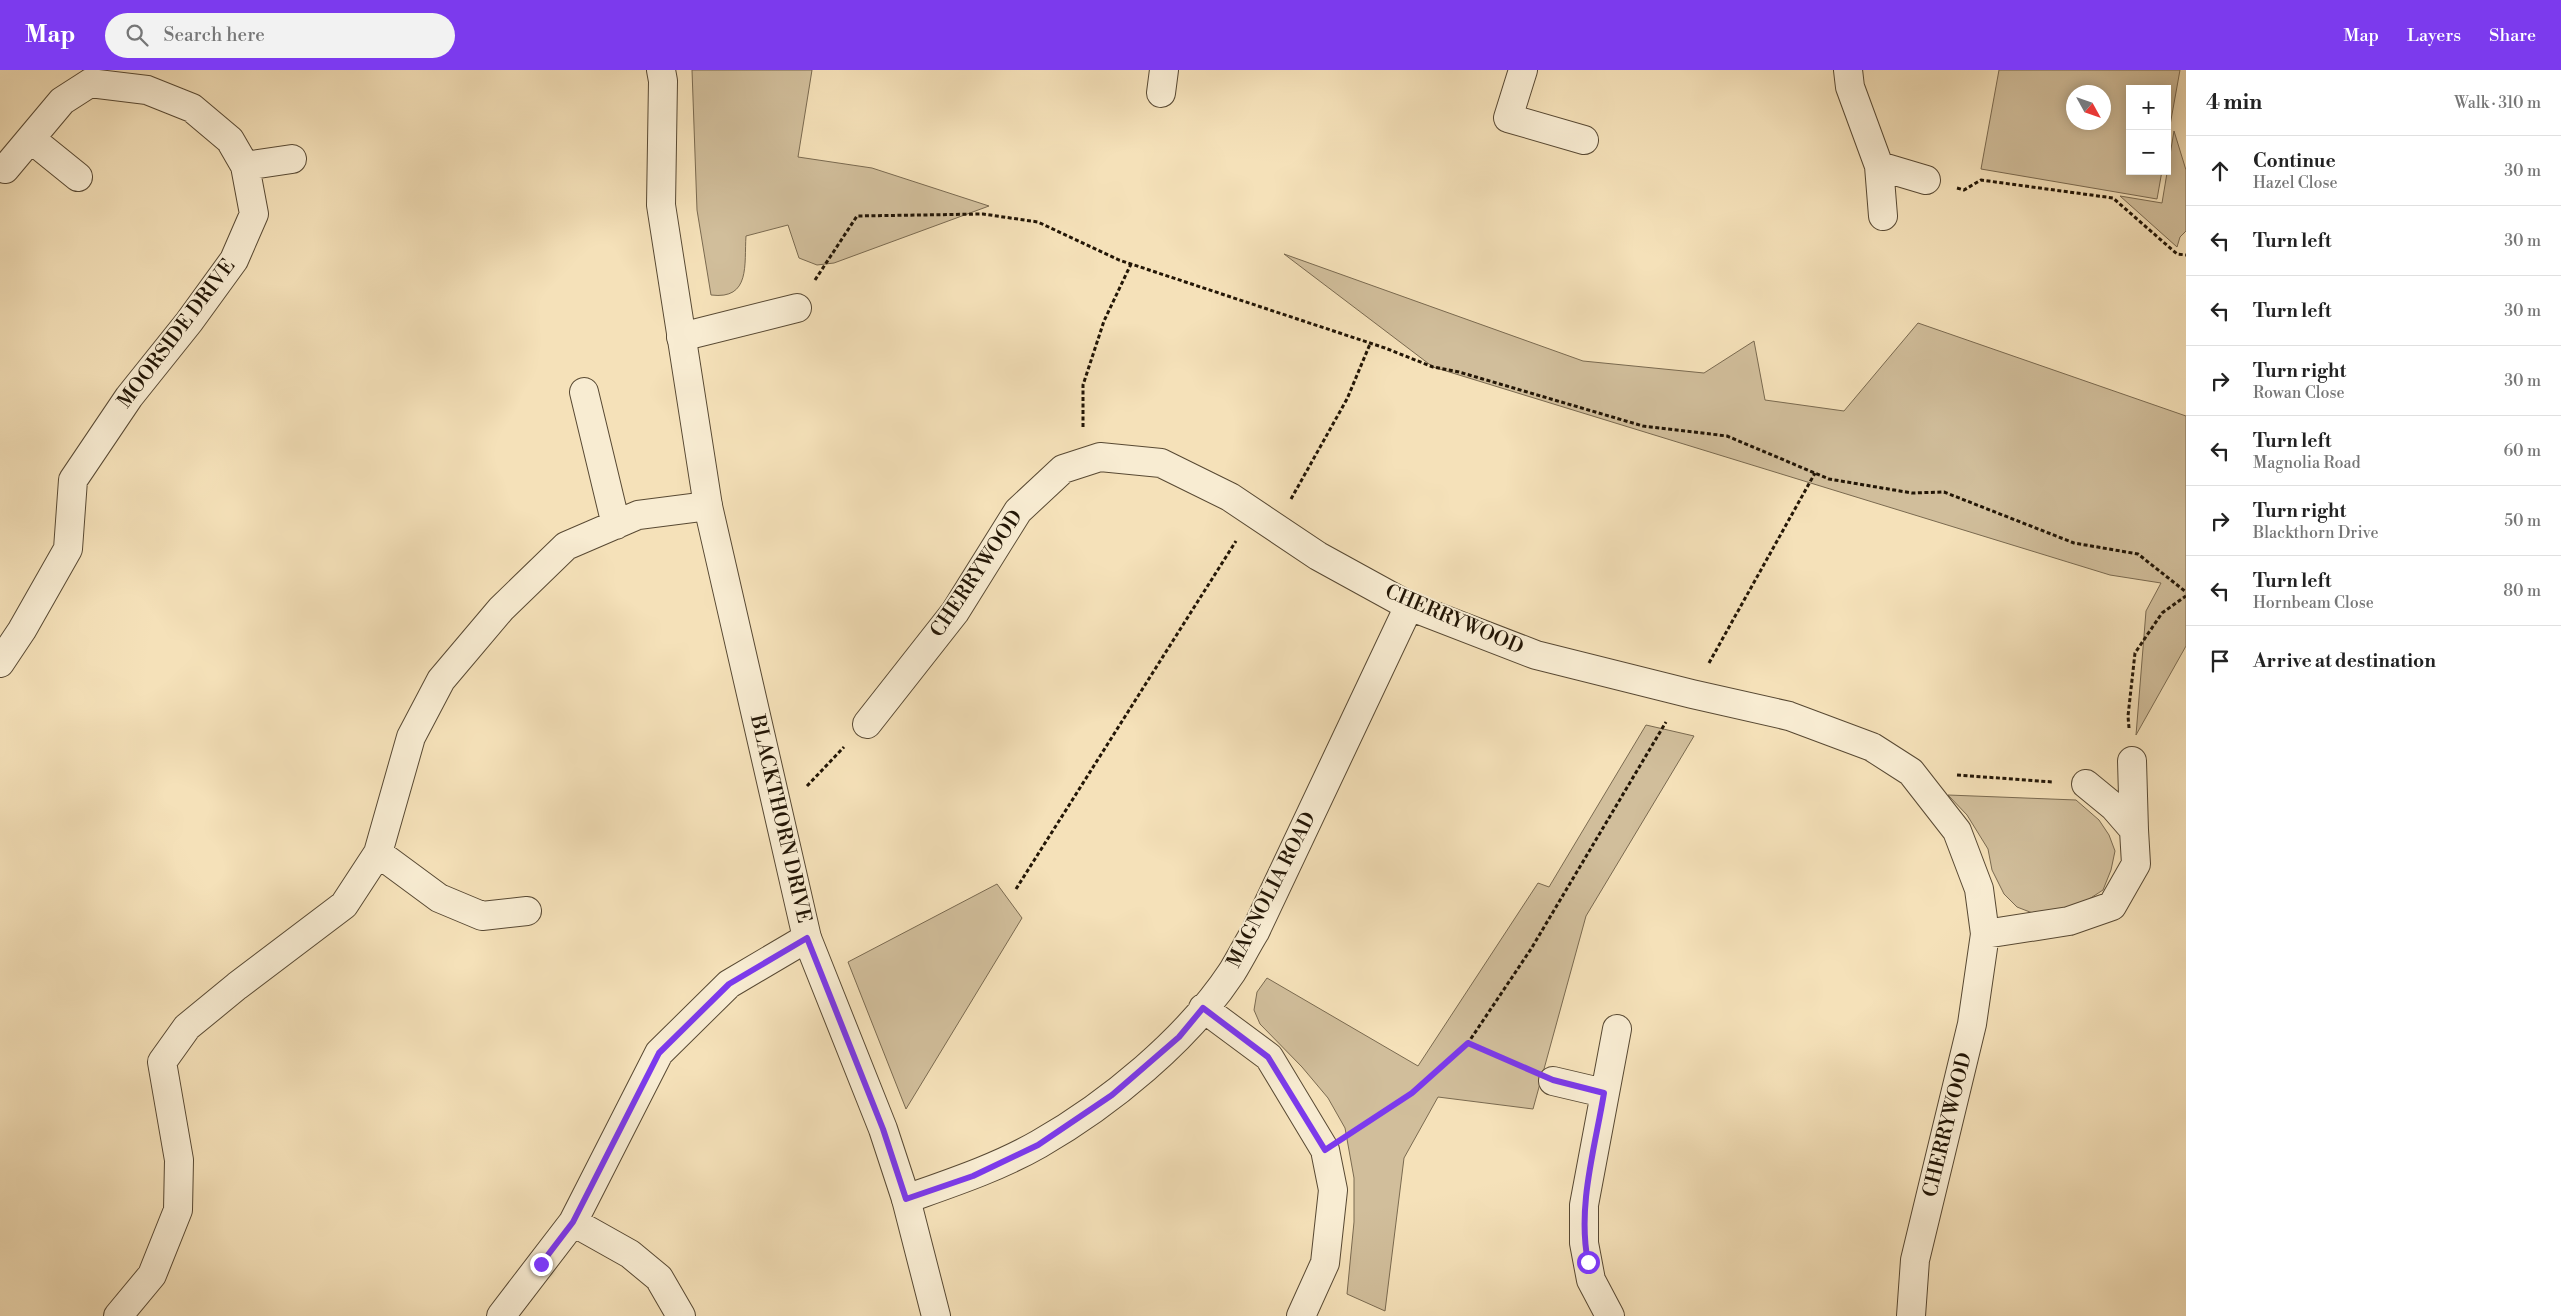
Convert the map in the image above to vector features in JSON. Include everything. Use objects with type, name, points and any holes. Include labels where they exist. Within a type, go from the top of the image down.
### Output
[{"type":"street","name":"BLACKTHORN DRIVE","points":[[661,70],[663,81],[661,205],[708,506],[807,938],[883,1129],[906,1199],[936,1316]]},
{"type":"street","points":[[1523,70],[1508,118],[1584,140]]},
{"type":"street","points":[[1848,70],[1850,86],[1879,166],[1883,216]]},
{"type":"street","name":"MOORSIDE DRIVE","points":[[0,663],[22,630],[68,549],[73,480],[129,397],[189,322],[234,260],[254,214],[245,166],[230,140],[192,108],[147,90],[90,83],[62,101],[4,169]]},
{"type":"street","points":[[31,139],[78,177]]},
{"type":"street","points":[[245,166],[292,159]]},
{"type":"street","points":[[1879,166],[1926,180]]},
{"type":"street","points":[[681,337],[797,308]]},
{"type":"street","points":[[584,392],[616,525]]},
{"type":"street","name":"CHERRYWOOD","points":[[866,724],[955,612],[1018,511],[1063,469],[1100,457],[1161,463],[1230,497],[1318,556],[1409,606],[1536,655],[1789,716],[1872,748],[1911,772],[1957,831],[1979,889],[1985,934],[1972,1024],[1915,1260],[1908,1315]]},
{"type":"street","points":[[118,1316],[152,1275],[178,1210],[179,1160],[162,1062],[187,1027],[236,986],[344,905],[378,853],[411,737],[441,680],[501,609],[566,546],[638,515],[708,506]]},
{"type":"street","name":"MAGNOLIA ROAD","points":[[906,1199],[973,1176],[1038,1145],[1112,1095],[1179,1037],[1232,972],[1254,932],[1409,606]]},
{"type":"street","points":[[1985,934],[2069,921],[2112,906],[2136,864],[2132,761]]},
{"type":"street","points":[[2086,784],[2114,807],[2134,830]]},
{"type":"street","points":[[378,853],[439,898],[482,916],[527,911]]},
{"type":"street","points":[[501,1316],[573,1222],[659,1053],[729,984],[807,938]]},
{"type":"street","points":[[1203,1008],[1268,1057],[1325,1150],[1332,1190],[1325,1263],[1301,1316]]},
{"type":"street","points":[[1610,1316],[1591,1280],[1584,1243],[1584,1205],[1616,1029]]},
{"type":"street","points":[[1553,1080],[1604,1093]]},
{"type":"street","points":[[573,1222],[630,1254],[659,1278],[682,1316]]},
{"type":"path","points":[[1926,180],[1964,190],[1981,180],[2113,198],[2177,254],[2186,255]]},
{"type":"path","points":[[797,308],[857,216],[983,214],[1038,222],[1131,264],[1433,367],[1459,372],[1643,426],[1727,436],[1829,479],[1912,493],[1944,492],[2074,543],[2138,554],[2186,592]]},
{"type":"path","points":[[1083,462],[1083,385],[1104,321],[1131,264]]},
{"type":"path","points":[[1016,889],[1347,399],[1370,344]]},
{"type":"path","points":[[1325,1150],[1412,1093],[1468,1043],[1531,949],[1688,693],[1816,473]]},
{"type":"path","points":[[2132,761],[2128,716],[2134,653],[2162,613],[2186,596]]},
{"type":"path","points":[[779,815],[866,724]]},
{"type":"path","points":[[1911,772],[2086,784]]},
{"type":"path","points":[[1468,1043],[1553,1080]]},
{"type":"shaded area","points":[[692,70],[812,70],[798,157],[872,168],[989,206],[834,263],[817,265],[799,258],[788,225],[746,236],[745,268],[739,286],[733,292],[724,295],[711,295],[697,210]]},
{"type":"shaded area","points":[[1999,70],[2180,70],[2171,120],[2171,85],[2126,85],[2126,175],[2161,175],[2157,199],[1981,169]]},
{"type":"shaded area","points":[[2174,131],[2186,170],[2186,231],[2180,237],[2177,247],[2120,196],[2162,203],[2167,175],[2171,175],[2171,149]]},
{"type":"shaded area","points":[[1284,254],[1583,361],[1704,373],[1754,341],[1765,400],[1844,411],[1918,323],[2186,416],[2186,646],[2136,735],[2146,611],[2161,583],[2110,575],[1433,367]]},
{"type":"shaded area","points":[[1646,725],[1694,736],[1586,916],[1533,1109],[1438,1097],[1404,1158],[1385,1311],[1347,1294],[1354,1222],[1354,1178],[1345,1128],[1328,1098],[1302,1067],[1260,1024],[1254,1010],[1257,992],[1267,978],[1418,1066],[1538,883],[1549,887]]},
{"type":"shaded area","points":[[1948,795],[2076,800],[2099,820],[2109,835],[2115,851],[2111,870],[2103,890],[2080,905],[2061,911],[2035,914],[2017,907],[2004,894],[1992,870],[1988,849],[1967,815]]},
{"type":"shaded area","points":[[997,884],[1022,918],[906,1109],[848,962]]},
{"type":"route","points":[[541,1264],[573,1222],[659,1053],[729,984],[807,938],[883,1129],[906,1199],[973,1176],[1038,1145],[1112,1095],[1179,1037],[1203,1008],[1268,1057],[1325,1150],[1412,1093],[1468,1043],[1553,1080],[1604,1093],[1584,1205],[1584,1243],[1588,1262]]}]
